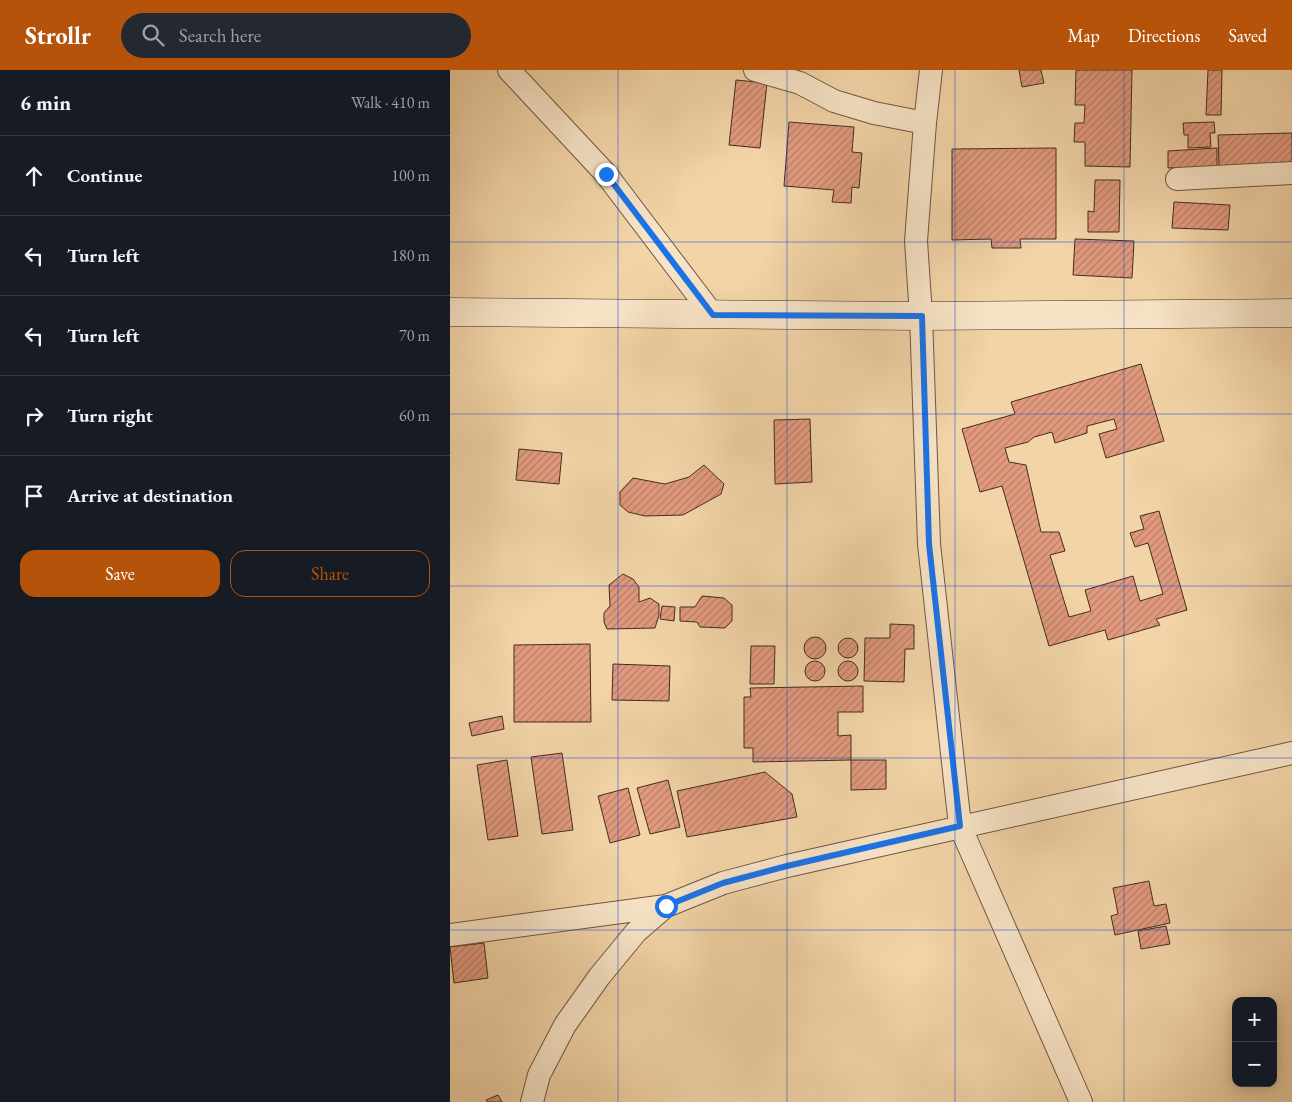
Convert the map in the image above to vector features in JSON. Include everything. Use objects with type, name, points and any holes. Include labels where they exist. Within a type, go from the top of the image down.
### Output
[{"type":"street","points":[[509,70],[606,174],[713,315]]},
{"type":"street","points":[[755,70],[800,83],[834,101],[874,113],[925,123]]},
{"type":"street","points":[[931,70],[916,241],[922,316],[929,544],[960,826],[1080,1101]]},
{"type":"street","points":[[1177,179],[1292,173]]},
{"type":"street","points":[[450,312],[922,316],[1292,313]]},
{"type":"street","points":[[450,935],[666,906],[723,883],[787,866],[1292,753]]},
{"type":"street","points":[[532,1102],[539,1075],[565,1025],[599,977],[636,932],[666,906]]},
{"type":"building","points":[[1019,70],[1041,70],[1044,83],[1022,87]]},
{"type":"building","points":[[1076,70],[1132,70],[1130,167],[1085,166],[1085,142],[1074,142],[1075,123],[1084,123],[1085,105],[1075,105]]},
{"type":"building","points":[[1208,70],[1222,70],[1221,115],[1206,115]]},
{"type":"building","points":[[736,80],[767,83],[760,148],[729,145]]},
{"type":"building","points":[[789,122],[854,127],[852,152],[862,153],[859,188],[852,187],[851,203],[832,202],[834,190],[784,186]]},
{"type":"building","points":[[1214,122],[1215,133],[1210,133],[1211,147],[1188,148],[1188,135],[1184,135],[1183,123]]},
{"type":"building","points":[[1292,133],[1292,165],[1219,167],[1218,135]]},
{"type":"building","points":[[1056,148],[1056,239],[1020,239],[1021,248],[992,248],[991,239],[952,240],[952,149]]},
{"type":"building","points":[[1217,148],[1217,173],[1198,174],[1197,167],[1168,168],[1168,151]]},
{"type":"building","points":[[1095,180],[1120,180],[1119,232],[1088,232],[1088,211],[1094,212]]},
{"type":"building","points":[[1174,202],[1230,205],[1228,230],[1172,228]]},
{"type":"building","points":[[1075,239],[1134,241],[1132,278],[1073,275]]},
{"type":"building","points":[[1141,364],[1164,441],[1106,458],[1099,434],[1117,429],[1114,419],[1087,426],[1087,433],[1055,443],[1052,432],[1034,437],[1028,442],[1005,448],[1009,462],[1026,465],[1041,532],[1059,532],[1065,551],[1050,555],[1069,617],[1091,611],[1085,590],[1133,576],[1140,601],[1163,594],[1148,543],[1135,547],[1130,533],[1144,529],[1140,516],[1159,511],[1187,610],[1156,619],[1160,625],[1108,640],[1105,630],[1049,646],[1002,486],[980,492],[962,429],[1015,414],[1011,402]]},
{"type":"building","points":[[810,419],[812,482],[775,484],[774,420]]},
{"type":"building","points":[[519,449],[562,453],[559,484],[516,480]]},
{"type":"building","points":[[704,465],[724,484],[721,494],[683,515],[645,516],[628,512],[620,505],[620,492],[633,478],[665,484],[689,477]]},
{"type":"building","points":[[623,574],[633,579],[639,587],[639,602],[650,598],[659,604],[659,615],[655,628],[607,629],[604,622],[604,613],[610,606],[609,585]]},
{"type":"building","points":[[702,596],[724,598],[732,605],[732,621],[725,628],[700,627],[697,622],[680,621],[680,607],[695,607]]},
{"type":"building","points":[[662,606],[675,607],[674,621],[660,619]]},
{"type":"building","points":[[890,624],[914,625],[914,649],[905,649],[904,682],[864,681],[865,638],[890,638]]},
{"type":"building","points":[[815,637],[825,644],[826,648],[819,658],[815,659],[805,652],[804,648],[811,638]]},
{"type":"building","points":[[848,638],[855,641],[858,648],[855,655],[848,658],[841,655],[838,648],[841,641]]},
{"type":"building","points":[[590,644],[591,722],[514,722],[514,645]]},
{"type":"building","points":[[751,646],[775,646],[774,684],[750,684]]},
{"type":"building","points":[[815,661],[822,664],[825,671],[822,678],[815,681],[808,678],[805,671],[808,664]]},
{"type":"building","points":[[848,661],[855,664],[858,671],[855,678],[848,681],[841,678],[838,671],[841,664]]},
{"type":"building","points":[[613,664],[670,666],[669,701],[612,700]]},
{"type":"building","points":[[863,686],[863,712],[838,712],[838,736],[851,735],[851,760],[753,762],[753,748],[744,748],[744,697],[751,697],[750,688]]},
{"type":"building","points":[[502,716],[504,729],[472,736],[469,723]]},
{"type":"building","points":[[562,753],[573,830],[542,834],[531,757]]},
{"type":"building","points":[[507,760],[518,836],[488,840],[477,765]]},
{"type":"building","points":[[851,760],[886,760],[886,789],[851,790]]},
{"type":"building","points":[[765,772],[792,794],[797,817],[687,837],[677,791]]},
{"type":"building","points":[[668,780],[680,827],[650,834],[637,788]]},
{"type":"building","points":[[628,788],[640,835],[610,843],[598,796]]},
{"type":"building","points":[[1149,881],[1154,906],[1166,904],[1170,923],[1115,935],[1111,916],[1118,914],[1113,888]]},
{"type":"building","points":[[1166,926],[1170,944],[1141,949],[1138,931]]},
{"type":"building","points":[[484,943],[488,978],[454,983],[450,947]]},
{"type":"building","points":[[498,1095],[502,1102],[487,1102],[486,1100]]},
{"type":"route","points":[[606,174],[713,315],[922,316],[929,544],[960,826],[787,866],[723,883],[666,906]]}]
